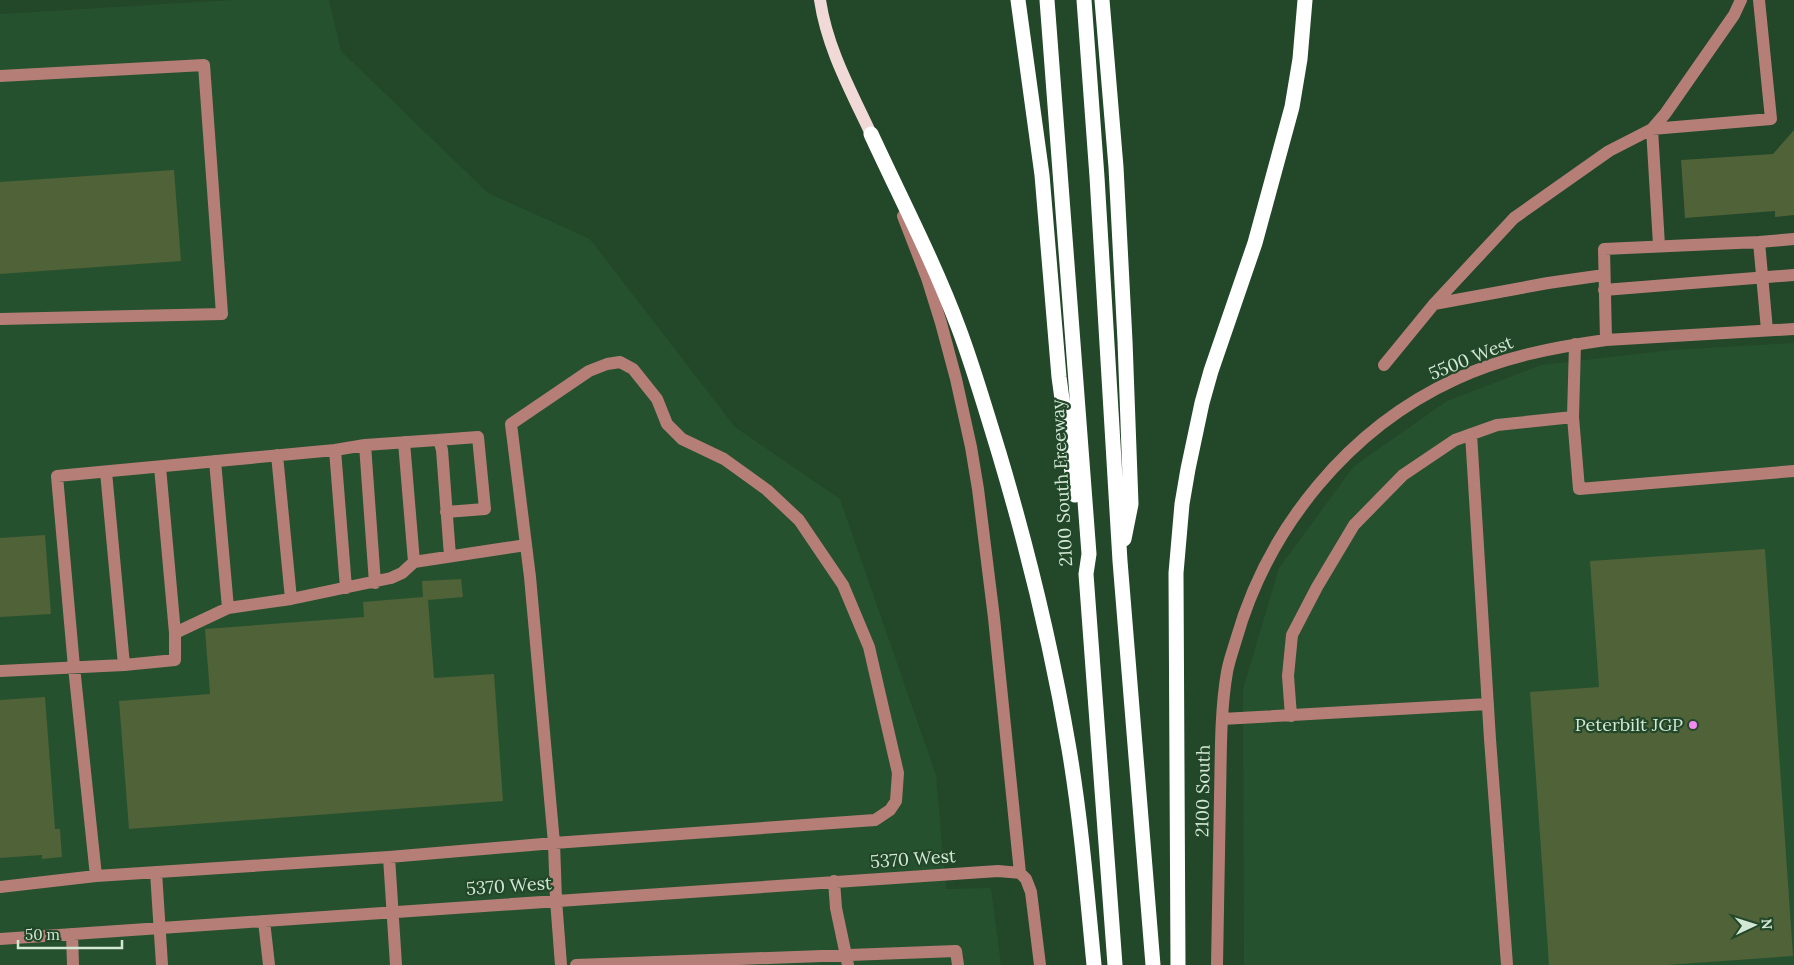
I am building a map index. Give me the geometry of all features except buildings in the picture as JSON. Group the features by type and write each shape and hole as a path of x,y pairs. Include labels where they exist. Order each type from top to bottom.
{"highway":[{"path":"1018,0 1042,175 1059,377 1086,574"},
{"name":"2100 South Freeway","path":"1047,0 1089,554 1086,574 1115,965"},
{"path":"1084,0 1120,560 1153,965"},
{"path":"1102,0 1116,167 1131,504 1120,560"},
{"path":"1178,965 1176,574 1182,504 1202,403 1211,371 1255,243 1292,107 1299,67 1305,0"},
{"path":"871,134 938,278 958,328 976,378 1023,533 1050,648 1069,750 1094,965"}],"main road":[{"path":"820,0 825,24 836,57 871,134"}],"street":[{"path":"1384,366 1434,304 1514,218 1609,151 1652,129 1665,114 1734,15 1741,0"},
{"path":"1652,129 1771,119 1759,0"},
{"path":"0,76 204,65 222,314 0,319"},
{"path":"1652,129 1659,245"},
{"path":"871,134 930,287 954,370 971,447 993,608 1020,873 1026,879 1031,892 1040,965"},
{"path":"1606,340 1604,249 1794,239"},
{"path":"1759,242 1767,330"},
{"path":"1434,304 1548,283 1604,275"},
{"path":"1604,290 1794,275"},
{"name":"5500 West","path":"1242,619 1258,580 1278,540 1305,501 1340,461 1383,423 1456,378 1502,361 1575,344 1606,340 1794,329"},
{"path":"1575,344 1573,417 1579,490 1794,471"},
{"path":"0,887 96,876 389,857 554,843 875,820 890,810 896,801 898,773 869,647 843,585 799,520 768,490 724,459 682,439 667,424 657,399 633,369 620,362 607,364 589,371 511,424 526,545 554,843 561,965"},
{"path":"1291,716 1288,676 1292,635 1351,528 1403,475 1455,440 1497,425 1573,417"},
{"path":"1471,434 1506,965"},
{"path":"96,876 74,667 57,476 335,450 365,445 478,436 485,509 446,512"},
{"path":"437,440 442,450 450,556"},
{"path":"404,442 414,562"},
{"path":"365,445 375,582"},
{"path":"335,450 346,588"},
{"path":"277,455 292,599"},
{"path":"214,461 228,608"},
{"path":"0,671 124,665 175,660 175,633 160,467"},
{"path":"106,472 124,665"},
{"path":"175,633 228,608 292,599 375,582 402,573 414,562 526,545"},
{"name":"2100 South","path":"1217,965 1222,719 1227,671 1242,619"},
{"path":"1222,719 1488,704"},
{"path":"389,857 396,965"},
{"name":"5370 West","path":"0,939 834,881 998,871 1020,873"},
{"path":"156,872 162,965"},
{"path":"834,881 836,908 847,960"},
{"path":"264,920 269,965"},
{"path":"72,934 73,965"},
{"path":"576,965 847,960 956,951 958,965"}],"shaded area":[{"path":"232,0 329,0 341,51 488,193 590,239 735,427 840,499 936,775 946,889 991,888 1001,965 0,965 0,14"},
{"path":"1794,343 1794,965 1244,965 1243,689 1279,568 1354,466 1447,401 1541,365 1671,350"}],"place":[{"name":"Peterbilt JGP","path":"1693,725"}]}
